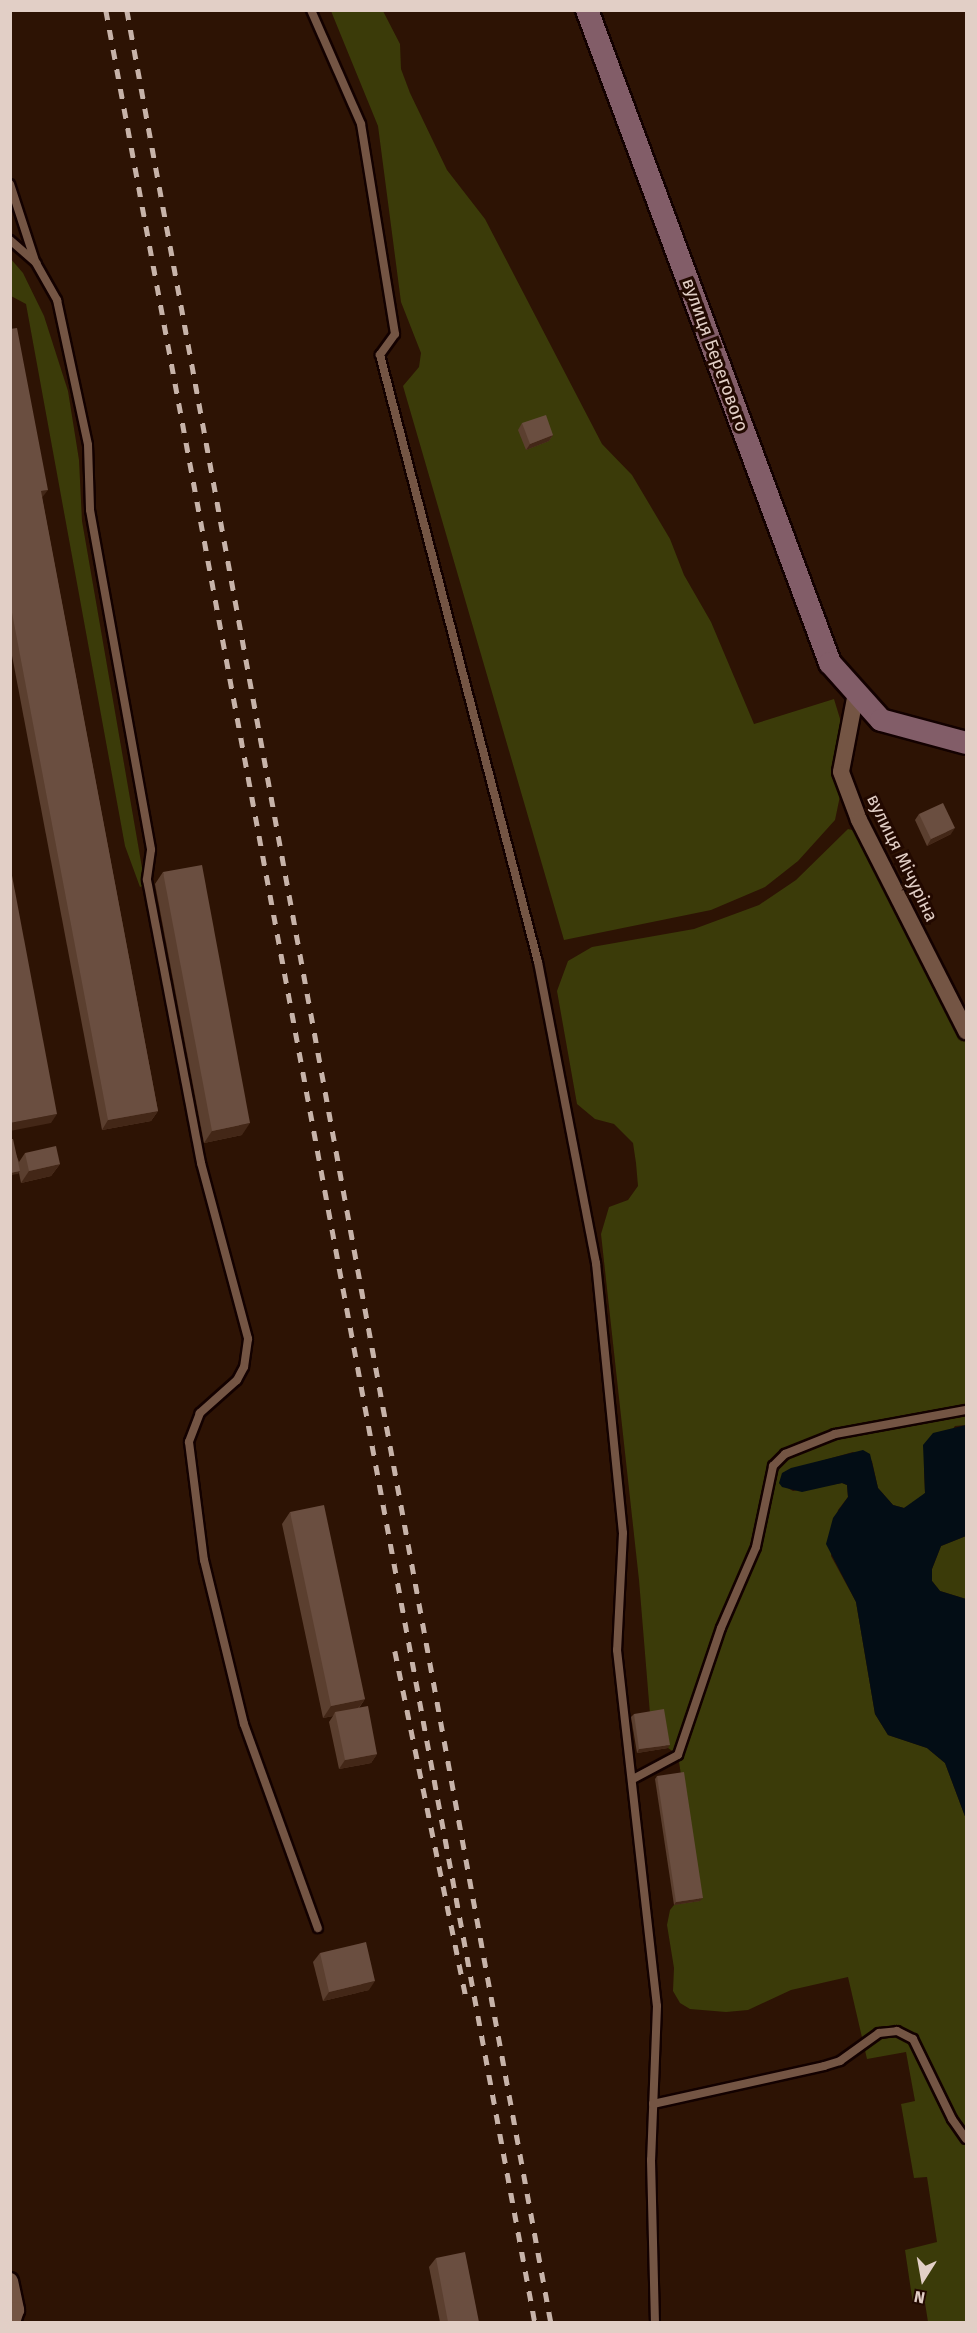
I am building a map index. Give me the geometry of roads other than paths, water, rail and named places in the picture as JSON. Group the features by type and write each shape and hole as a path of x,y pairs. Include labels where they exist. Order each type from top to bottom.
{"street":[{"name":"вулиця Берегового","path":"587,10 830,663 881,720 966,743"},
{"name":"вулиця Мічуріна","path":"856,693 841,772 859,820 966,1031"},
{"path":"10,2281 16,2310 12,2322"}],"lane":[{"path":"311,10 362,124 395,334 380,355 538,962 596,1263 623,1533 616,1650 633,1779 657,2006 653,2104 655,2322"},
{"path":"10,184 36,263 57,300 88,445 90,510 151,850 147,880 201,1163 248,1339 244,1367 237,1380 200,1413 189,1442 204,1560 244,1724 318,1928"},
{"path":"10,240 36,263"},
{"path":"633,1779 678,1755 721,1628 756,1547 773,1466 785,1454 835,1434 966,1410"},
{"path":"653,2104 825,2066 840,2061 879,2033 897,2031 913,2039 952,2119 966,2139"}],"railway":[{"path":"106,10 535,2322"},
{"path":"127,10 551,2322"},
{"path":"395,1651 467,2001"}]}
